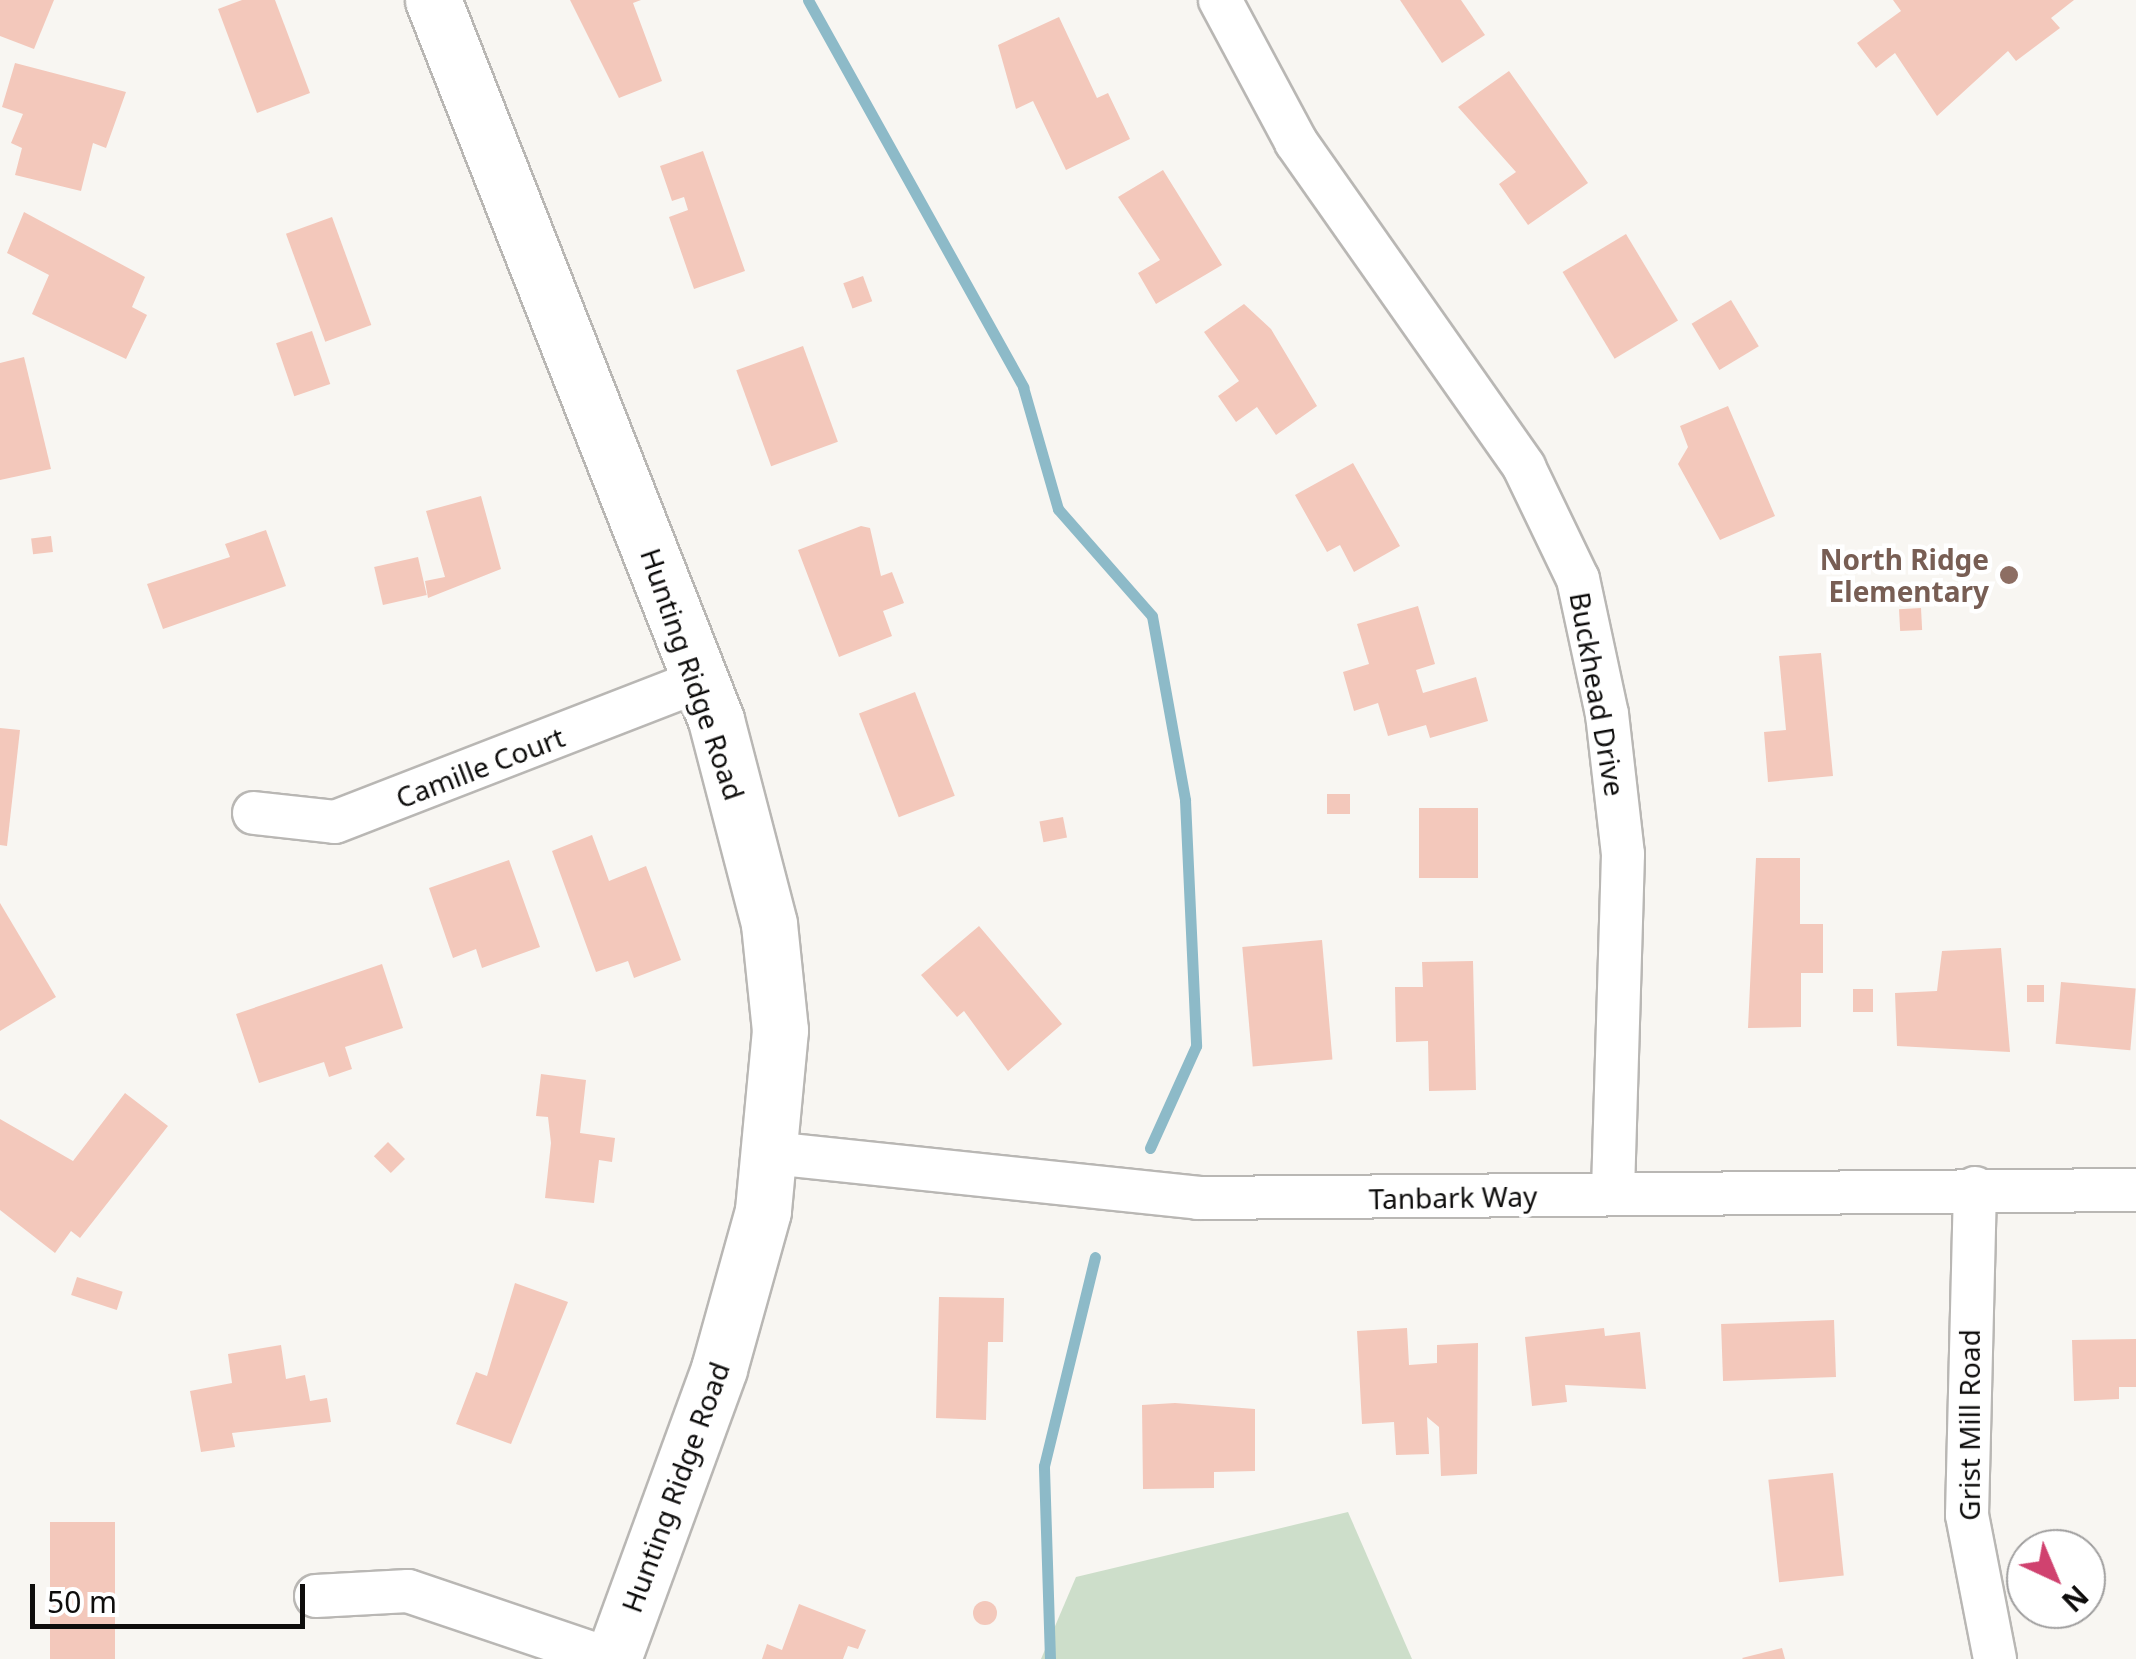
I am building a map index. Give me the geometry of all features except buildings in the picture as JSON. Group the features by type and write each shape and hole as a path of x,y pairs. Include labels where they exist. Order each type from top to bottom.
{"street":[{"name":"Hunting Ridge Road","path":"433,0 699,681 770,924 780,1030 772,1152 744,1292 611,1659"},
{"name":"Buckhead Drive","path":"1220,0 1296,142 1524,467 1578,578 1608,714 1623,854 1613,1191"},
{"name":"Camille Court","path":"254,813 335,822 699,681"},
{"name":"Tanbark Way","path":"772,1152 1198,1198 1613,1191 2136,1190"},
{"name":"Grist Mill Road","path":"1975,1188 1966,1515 1995,1659"},
{"path":"316,1596 408,1591 611,1659"}],"green space":[{"path":"1348,1512 1412,1659 1041,1659 1076,1577"}],"waterway":[{"path":"808,0 1023,387 1058,509 1152,616 1185,800 1196,1046 1150,1148"},
{"path":"1050,1659 1044,1466 1095,1257"}],"place":[{"name":"North Ridge Elementary","path":"2009,575"}]}
